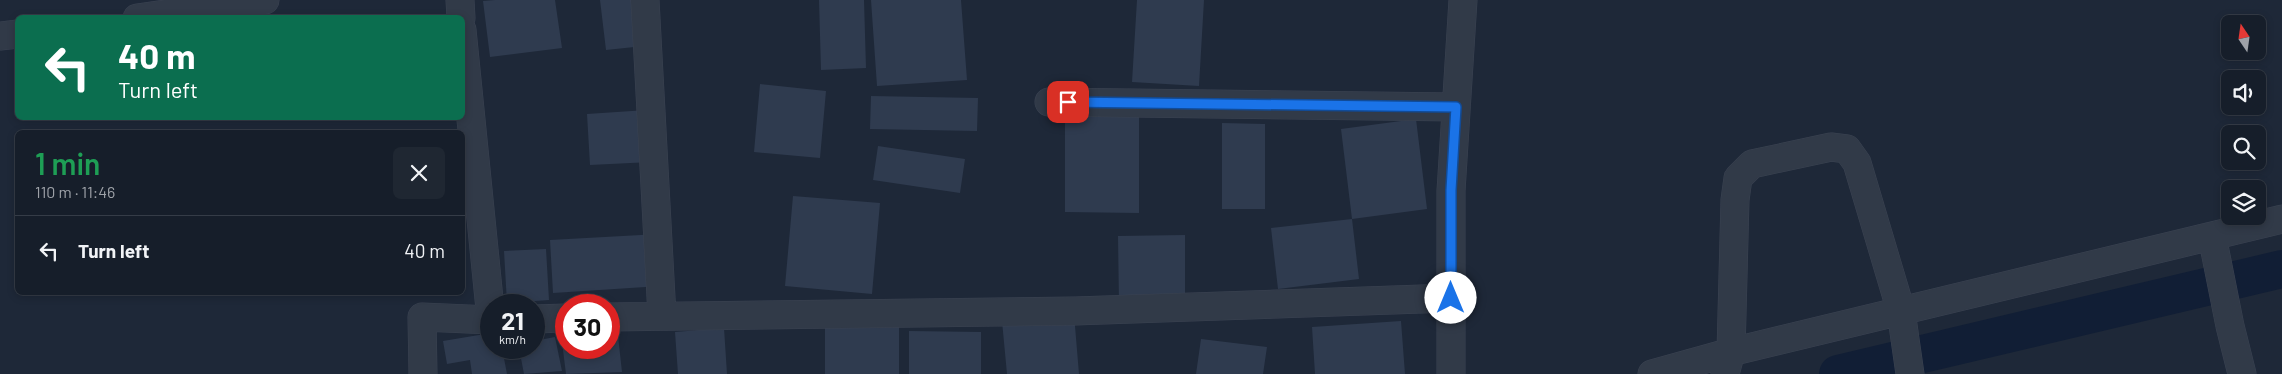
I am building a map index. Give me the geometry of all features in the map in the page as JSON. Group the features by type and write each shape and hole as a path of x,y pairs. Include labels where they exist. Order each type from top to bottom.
{"street":[{"path":"158,15 266,0"},
{"path":"460,0 461,15"},
{"path":"645,0 662,316"},
{"path":"1450,374 1451,190 1463,0"},
{"path":"0,36 15,34"},
{"path":"465,60 488,294"},
{"path":"1048,102 1456,107"},
{"path":"1728,363 1735,200 1738,178 1752,164 1831,146 1847,149 1857,163 1902,320 1910,374"},
{"path":"1652,374 1728,363 1902,320 2212,236 2282,219"},
{"path":"2212,236 2230,326 2242,374"},
{"path":"620,317 1075,311 1451,298"},
{"path":"423,374 422,317 480,320"}],"building":[{"path":"555,0 562,48 490,57 483,1"},
{"path":"600,0 638,0 644,46 606,50"},
{"path":"819,0 864,0 866,68 821,70"},
{"path":"871,0 961,0 967,80 877,86"},
{"path":"1137,0 1204,0 1199,86 1132,82"},
{"path":"760,84 826,91 820,158 754,152"},
{"path":"871,96 978,98 977,131 870,129"},
{"path":"647,110 651,162 590,165 587,114"},
{"path":"1065,115 1139,115 1139,213 1065,212"},
{"path":"1416,119 1427,209 1352,219 1341,129"},
{"path":"1222,123 1265,124 1265,209 1222,209"},
{"path":"878,146 965,159 960,193 873,180"},
{"path":"793,196 880,203 872,294 785,286"},
{"path":"1352,219 1359,279 1278,289 1271,228"},
{"path":"659,234 661,286 553,293 550,240"},
{"path":"1185,235 1185,303 1119,304 1118,236"},
{"path":"546,249 549,300 545,300 545,294 506,294 504,251"},
{"path":"1074,314 1079,374 1007,374 1002,321"},
{"path":"1401,321 1405,374 1315,374 1312,327"},
{"path":"825,323 899,323 899,374 825,374"},
{"path":"724,328 727,374 678,374 675,332"},
{"path":"909,331 981,332 981,374 909,374"},
{"path":"480,335 480,359 504,359 507,374 472,374 470,360 447,364 443,341"},
{"path":"555,337 555,359 560,359 562,371 524,374 521,359 545,359 545,339"},
{"path":"1201,339 1267,347 1263,374 1196,374"},
{"path":"620,354 622,372 566,374 564,359 620,359"}],"waterway":[{"path":"1838,374 2282,269"}],"route":[{"path":"1068,102 1456,107 1451,190 1451,298"}]}
